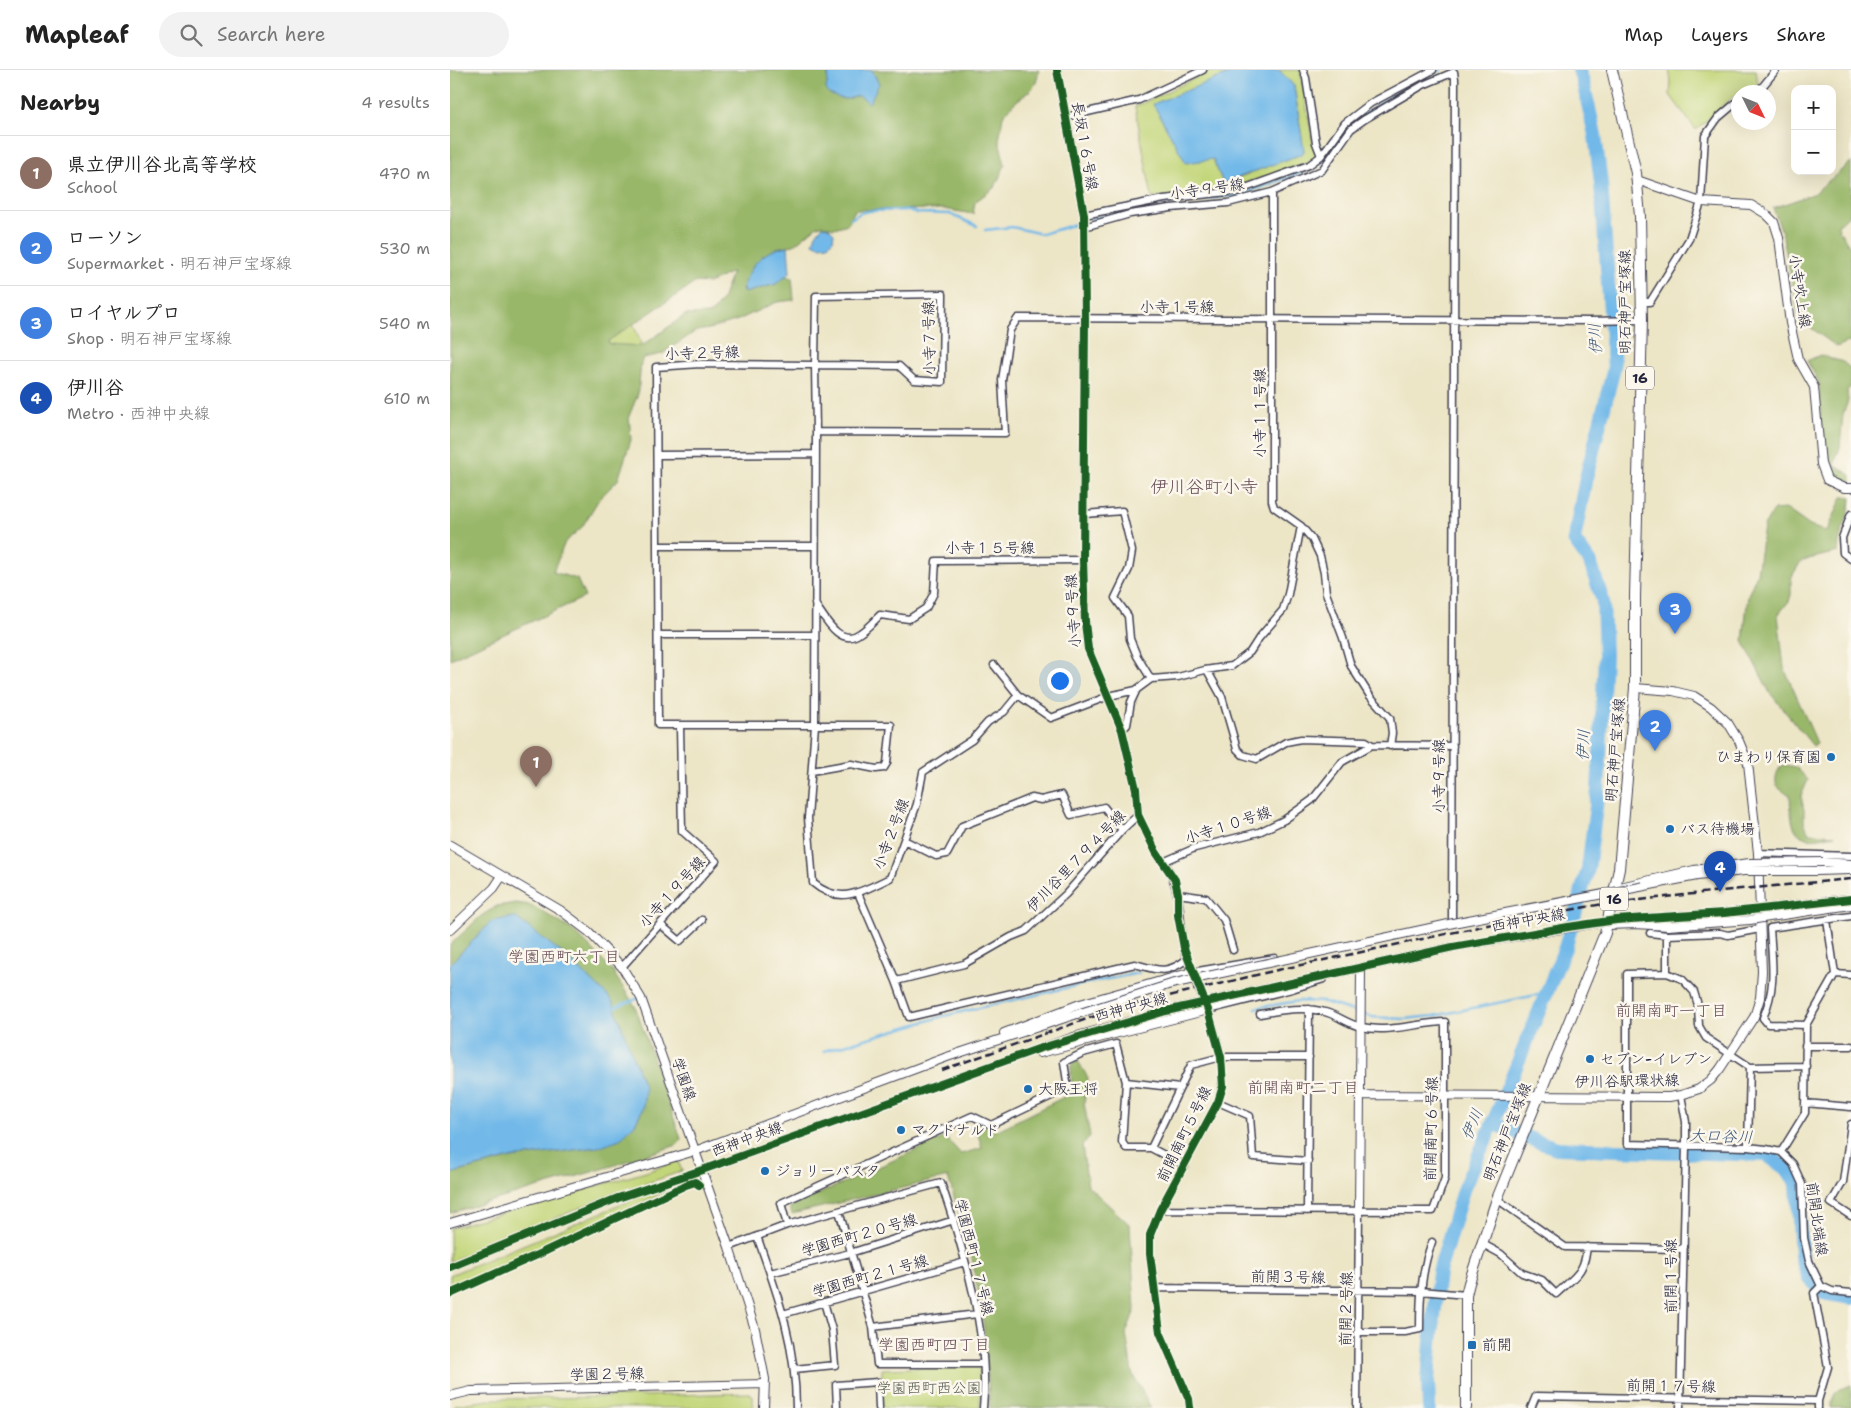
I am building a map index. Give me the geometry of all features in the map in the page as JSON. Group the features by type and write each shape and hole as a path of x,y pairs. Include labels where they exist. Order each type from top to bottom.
{"main road":[{"name":"明石神戸宝塚線","path":"1466,1408 1463,1295 1497,1199 1522,1137 1534,1097 1607,926 1611,890 1619,868 1635,688 1635,596 1642,320 1640,216 1637,180 1612,70"}],"street":[{"name":"長坂１６号線","path":"1057,70 1084,214 1084,227"},
{"path":"1066,118 1139,100 1202,70"},
{"path":"1303,70 1316,142 1321,156"},
{"path":"1084,214 1164,198 1215,199 1309,165 1321,156 1345,123 1371,104 1433,70"},
{"path":"1764,85 1776,70"},
{"name":"小寺９号線","path":"1208,1010 1187,959 1178,915 1178,894 1175,880 1156,852 1138,815 1136,790 1122,730 1088,650 1085,622 1084,560 1084,227 1130,214 1215,199 1272,192 1322,170 1351,129 1423,85 1453,71 1455,79 1452,920"},
{"path":"1641,302 1650,302 1689,239 1701,202 1705,136 1718,118 1731,108"},
{"name":"小寺吹上線","path":"1637,180 1701,202 1751,205 1766,214 1774,222 1779,238 1790,323 1798,359 1814,387 1821,464 1827,480 1844,488 1851,488"},
{"name":"小寺１１号線","path":"1272,192 1272,501 1274,507 1300,526 1312,538 1320,556 1326,593 1343,638 1351,666 1370,696 1390,718 1392,733 1390,746"},
{"name":"小寺７号線","path":"943,294 942,382 914,380 899,366 815,365 816,296 943,294"},
{"name":"小寺１号線","path":"816,432 1005,433 1002,380 1010,330 1018,318 1272,321 1590,322 1642,320"},
{"name":"小寺２号線","path":"815,725 658,726 658,455 656,367 700,364 815,365 815,725 808,818 813,884 824,892 841,896 858,893 890,878 917,804 923,772 972,740 988,722 1004,712 1018,695"},
{"path":"658,455 816,454"},
{"path":"1085,514 1122,511 1132,551 1129,569 1115,598 1128,616 1130,639 1137,656 1151,679"},
{"path":"1851,514 1842,538 1843,553 1851,559"},
{"path":"994,665 1018,695 1051,718 1109,696 1137,689 1151,679 1178,677 1232,666 1250,652 1259,638 1283,610 1288,594 1300,526"},
{"path":"657,546 815,546"},
{"name":"小寺１５号線","path":"815,604 830,625 841,636 850,638 860,633 880,614 909,619 926,608 934,592 936,561 1084,560"},
{"path":"658,635 815,634"},
{"path":"1208,670 1222,697 1237,749 1243,755 1257,759 1286,742 1300,739 1366,741 1372,744 1390,746 1453,746"},
{"name":"伊川谷駅環状線","path":"1360,1095 1626,1097 1681,1095 1698,1090 1711,1080 1730,1054 1754,1017 1760,998 1762,972 1758,853 1748,763 1739,741 1728,723 1711,707 1694,696 1673,691 1635,688"},
{"path":"1122,730 1126,725 1131,702 1137,689"},
{"path":"812,771 851,764 876,769 884,768 887,763 890,725 815,725"},
{"name":"小寺１９号線","path":"622,967 716,861 682,831 680,726"},
{"name":"小寺１０号線","path":"1163,862 1195,848 1259,832 1284,820 1312,800 1342,762 1372,744"},
{"path":"904,840 936,856 947,854 962,826 1032,798 1040,800 1062,795 1071,815 1104,807 1122,830"},
{"name":"伊川谷里７９４号線","path":"896,981 964,964 1011,937 1026,931 1066,894 1122,830 1138,815"},
{"name":"学園線","path":"450,845 560,910 589,932 622,967 641,998 729,1247 755,1329 765,1384 764,1408"},
{"path":"1758,853 1851,856"},
{"path":"1611,890 1694,870 1750,862 1851,864"},
{"name":"西神中央線","path":"450,1223 695,1151 947,1057 1171,984 1458,922 1697,876 1744,872 1851,870"},
{"path":"450,930 494,888 502,876"},
{"name":"西神中央線","path":"1192,972 1281,957 1452,920 1611,890"},
{"path":"858,893 896,981 909,1017 1135,964 1162,971 1187,959"},
{"path":"1178,894 1206,898 1224,920 1233,950"},
{"path":"1607,926 1636,924 1668,926 1750,920 1803,912 1850,901"},
{"name":"西神中央線","path":"450,1267 618,1198 702,1170 1077,1036 1166,1011 1453,947 1568,927 1616,920 1724,914 1850,901"},
{"path":"1806,1025 1768,1024 1763,1018 1770,1001 1773,984 1770,928 1851,916"},
{"path":"660,924 680,942 702,920"},
{"path":"1806,1066 1750,1067 1706,1038 1699,1026 1698,1005 1694,992 1682,979 1667,973 1627,974 1627,1144 1686,1147 1748,1147 1781,1152 1805,1113 1806,1066 1805,1046 1806,1025 1835,974 1827,920"},
{"name":"西神中央線","path":"1208,1010 1361,969 1527,936 1607,926"},
{"path":"1650,932 1667,935 1720,933 1728,935 1760,929"},
{"path":"1667,935 1667,973"},
{"path":"1360,1211 1361,969"},
{"path":"947,1057 998,1035 1080,1004 1192,972"},
{"path":"1835,974 1851,975"},
{"name":"前開南町６号線","path":"1160,1210 1433,1212 1446,1178 1445,1022 1404,1028 1360,1025 1325,1012 1296,1008 1260,1014"},
{"path":"988,1067 1208,1010"},
{"name":"前開南町５号線","path":"1190,1408 1189,1399 1160,1332 1156,1288 1150,1254 1150,1235 1160,1210 1218,1102 1223,1086 1221,1057 1208,1010"},
{"path":"1307,1211 1309,1010"},
{"path":"787,1225 781,1203 972,1116 992,1124 1068,1088 1064,1062 1083,1053 1116,1044 1126,1082 1122,1142 1126,1148 1151,1148 1185,1166"},
{"path":"1805,1046 1851,1046"},
{"path":"1151,1148 1191,1065 1221,1057 1309,1057"},
{"path":"1748,1147 1750,1067"},
{"path":"1126,1082 1180,1088"},
{"name":"前開１号線","path":"1680,1408 1686,1158 1686,1122 1681,1095"},
{"path":"1218,1102 1250,1116 1252,1157 1308,1160"},
{"path":"1805,1103 1851,1107"},
{"path":"1851,1124 1843,1182 1831,1203 1851,1216"},
{"name":"前開北端線","path":"1781,1152 1793,1164 1802,1184 1804,1238 1809,1261 1821,1286"},
{"name":"学園西町１７号線","path":"729,1247 787,1225 941,1183 954,1220 977,1314 983,1364 983,1408"},
{"path":"1497,1199 1565,1247 1683,1249"},
{"path":"839,1211 873,1327 877,1364 983,1364"},
{"name":"前開２号線","path":"1357,1408 1360,1211"},
{"name":"学園西町２０号線","path":"770,1273 850,1252 954,1220"},
{"path":"757,1236 788,1332 796,1385 796,1408"},
{"path":"1358,1332 1405,1332 1420,1329 1421,1291 1425,1260 1432,1242"},
{"path":"1481,1243 1501,1254 1522,1273 1542,1280 1556,1294 1582,1269 1587,1247"},
{"name":"学園西町２１号線","path":"783,1314 965,1262"},
{"path":"1818,1405 1828,1367 1814,1293 1821,1286 1832,1291 1851,1293"},
{"name":"前開３号線","path":"1156,1288 1421,1291 1463,1295"},
{"path":"794,1369 835,1365 832,1330 824,1302"},
{"path":"873,1327 977,1314"},
{"path":"837,1408 836,1384 878,1382 879,1408"},
{"name":"学園２号線","path":"450,1396 471,1391 765,1384"},
{"name":"前開１７号線","path":"1531,1408 1536,1396 1680,1398 1818,1405"}],"green space":[{"path":"450,70 829,70 826,89 845,99 856,95 861,96 879,84 872,70 1039,70 1036,83 1031,90 1014,103 1003,116 999,140 1005,165 995,187 975,202 973,214 944,209 855,210 848,224 834,228 822,225 817,226 794,245 776,248 742,288 744,293 776,284 784,276 792,278 794,300 777,302 738,320 696,331 662,354 643,358 638,394 629,416 631,440 618,480 599,499 582,527 565,542 553,572 577,579 585,597 450,659","holes":["732,272 722,300 713,312 685,315 642,346 609,344 608,341 696,282 709,283"]},
{"path":"1212,70 1238,70 1153,105 1213,159 1223,183 1302,154 1304,151 1294,86 1279,70 1300,70 1313,143 1318,156 1308,163 1230,188 1152,198 1135,107"},
{"path":"1669,70 1756,70 1758,85 1731,85 1731,98 1696,130 1670,95 1671,81"},
{"path":"1851,162 1851,213 1838,225 1839,230 1851,248 1851,343 1848,342 1837,347 1799,319 1782,232 1773,208 1813,194"},
{"path":"633,323 642,346 609,345 608,341"},
{"path":"1820,355 1843,362 1851,369 1851,387 1847,390 1848,401 1843,414 1840,447 1834,465 1851,475 1851,482 1834,478 1823,464 1819,382 1807,361"},
{"path":"1842,497 1851,497 1838,552 1804,560 1800,563 1791,578 1789,601 1778,615 1784,668 1817,743 1813,746 1770,693 1743,641 1748,595 1757,574 1764,526 1774,510 1786,509 1810,526 1827,532"},
{"path":"1783,765 1796,767 1808,780 1801,796 1804,822 1809,833 1835,835 1811,838 1802,836 1797,832 1792,821 1790,795 1780,789 1776,782 1778,771"},
{"path":"516,903 531,905 571,929 613,972 635,1006 681,1139 677,1145 609,1167 450,1213 450,1174 511,1158 620,1139 635,1124 643,1108 450,964 450,945 481,916 497,906"},
{"path":"1078,1061 1088,1078 1084,1103 1090,1136 1082,1146 1088,1186 1130,1225 1135,1310 1126,1333 1132,1373 1151,1408 990,1408 984,1327 972,1257 948,1177 792,1214 790,1207 945,1137 961,1154 982,1148 974,1121 996,1131 1072,1093 1071,1065"},
{"path":"678,1161 682,1171 599,1200 450,1262 450,1228 646,1172"},
{"path":"683,1179 685,1183 450,1290 450,1275"},
{"name":"学園西町西公園","path":"976,1366 980,1371 980,1408 885,1408 881,1406 882,1369"},
{"path":"1851,1385 1851,1408 1831,1408 1836,1392"},
{"path":"749,1393 753,1396 753,1408 456,1408 455,1405 495,1399"}],"water":[{"path":"829,70 872,70 879,84 869,103 860,96 846,99 840,98 829,94 826,89"},
{"path":"1238,70 1279,70 1294,86 1304,151 1302,154 1223,183 1213,159 1186,163 1153,104"},
{"path":"823,226 828,227 834,233 833,240 828,245 819,246 813,243 816,234"},
{"path":"788,246 790,273 776,284 744,293 745,281 750,270 758,260 774,250"},
{"path":"515,917 566,956 612,1000 645,1089 643,1108 635,1124 620,1139 598,1147 511,1158 450,1174 450,964 492,921"}],"waterway":[{"path":"1091,219 1161,204 1239,195 1314,168 1324,161 1344,130 1351,123 1394,94 1441,70"},
{"name":"伊川","path":"1429,1408 1428,1381 1439,1272 1463,1190 1493,1123 1565,948 1588,869 1598,791 1605,656 1603,601 1590,562 1574,540 1586,478 1614,368 1601,183 1595,135 1579,70"},
{"path":"851,219 860,213 869,211 905,210 917,213 950,214 977,226"},
{"path":"985,230 1012,227 1042,234 1080,223"},
{"path":"824,1051 944,1016 1139,973"},
{"path":"1256,1008 1299,1001 1324,1002 1372,1017 1404,1019 1434,1016 1546,993"},
{"path":"615,1007 647,995"},
{"name":"大口谷川","path":"1493,1123 1557,1148 1767,1155 1785,1168 1797,1183 1801,1256 1809,1278 1824,1293 1851,1298"}],"railway":[{"path":"942,1070 1115,1009 1273,971 1497,923 1603,904 1851,879"}],"cycle path":[{"path":"1057,70 1084,215 1083,560 1088,649 1122,730 1136,789 1138,815 1156,852 1175,880 1178,894 1178,915 1184,948 1208,1010 1221,1057 1223,1086 1218,1102 1160,1210 1150,1235 1150,1254 1160,1332 1189,1399 1190,1408"},
{"path":"450,1267 618,1198 702,1170 1038,1049 1166,1011 1453,947 1568,927 1616,920 1724,913 1851,899"},
{"path":"450,1294 686,1185 695,1182 699,1185"}],"place":[{"name":"ロイヤルプロ","path":"1675,634"},
{"name":"ローソン","path":"1655,751"},
{"name":"ひまわり保育園","path":"1831,757"},
{"name":"県立伊川谷北高等学校","path":"536,787"},
{"name":"バス待機場","path":"1670,829"},
{"name":"伊川谷","path":"1720,892"},
{"name":"セブン-イレブン","path":"1590,1059"},
{"name":"大阪王将","path":"1028,1089"},
{"name":"マクドナルド","path":"901,1130"},
{"name":"ジョリーパスタ","path":"765,1171"},
{"name":"前開","path":"1472,1345"}],"district":[{"name":"伊川谷町小寺","path":"1204,487"},
{"name":"学園西町六丁目","path":"564,956"},
{"name":"前開南町一丁目","path":"1671,1010"},
{"name":"前開南町二丁目","path":"1303,1087"},
{"name":"学園西町四丁目","path":"934,1344"}]}
